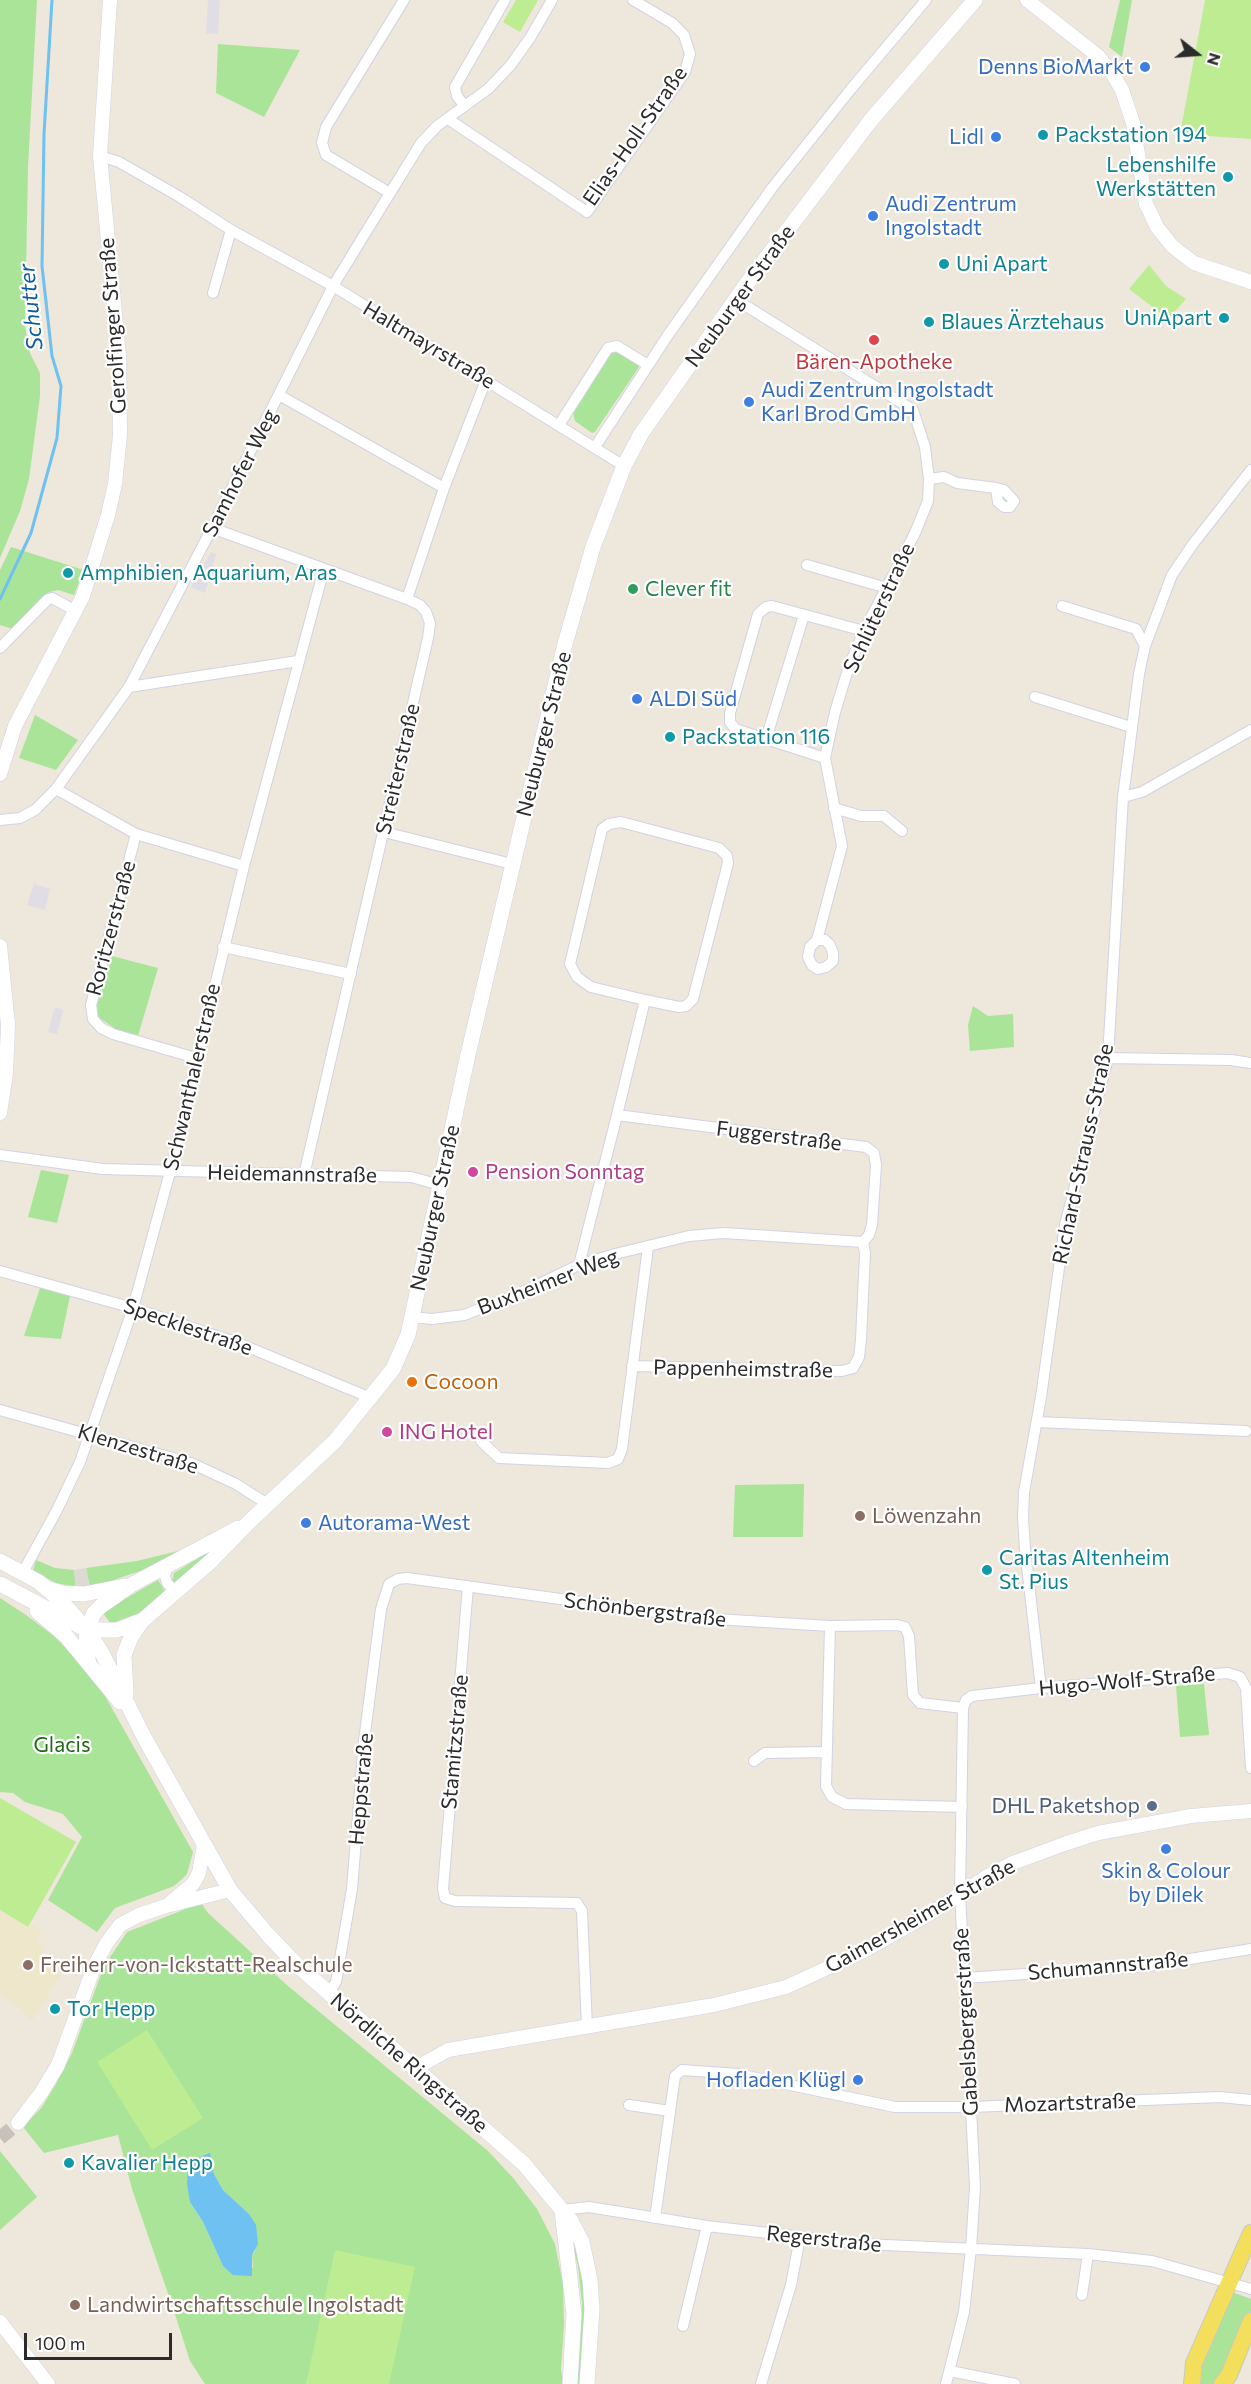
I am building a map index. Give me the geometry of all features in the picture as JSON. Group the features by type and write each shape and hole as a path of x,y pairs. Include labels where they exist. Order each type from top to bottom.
{"main road":[{"name":"Neuburger Straße","path":"127,1700 124,1655 130,1637 143,1620 226,1548 249,1522 335,1441 393,1369 402,1350 412,1317 512,864 576,602 604,515 624,466 641,434 735,299 871,120 975,0"},
{"name":"Neuburger Straße","path":"143,1620 117,1630 87,1630 94,1613 131,1585 249,1522"},
{"path":"0,1562 23,1572 47,1588 87,1630 127,1700 139,1729"},
{"path":"4,1585 87,1630"},
{"path":"4,1585 66,1636 139,1729"},
{"name":"Neuburger Straße","path":"47,1588 62,1593 84,1594 131,1585"},
{"path":"87,1630 86,1652 89,1663"},
{"name":"Nördliche Ringstraße","path":"139,1729 230,1890 269,1936 329,1992 524,2163 579,2232 590,2280 592,2309 587,2384"},
{"path":"562,2210 574,2314 570,2384"},
{"path":"1185,2384 1251,2233"},
{"path":"1225,2381 1251,2321"},
{"path":"1192,2384 1194,2363"}],"street":[{"name":"Gerolfinger Straße","path":"0,774 15,726 76,611 108,515 115,484 120,435 119,356 100,156 110,0"},
{"path":"390,193 326,154 322,143 326,127 404,0"},
{"path":"464,105 457,96 455,87 505,0"},
{"name":"Samhofer Weg","path":"0,820 20,818 35,810 56,789 129,687 212,528 333,286 390,193 421,143 436,126 488,89 510,66 530,38 552,0"},
{"name":"Elias-Holl-Straße","path":"448,119 587,212 685,72 690,54 684,35 672,23 633,0"},
{"name":"Neuburger Straße","path":"595,447 648,365 772,188 926,0"},
{"path":"1027,0 1098,56 1112,73 1122,90 1133,123 1146,204 1154,221 1172,246 1194,262 1251,282"},
{"name":"Haltmayrstraße","path":"100,156 119,162 180,196 231,230 333,286 624,466"},
{"path":"213,293 231,230"},
{"name":"Schlüterstraße","path":"735,299 913,410 926,447 929,479 928,501 915,533 864,631 849,666 835,712 825,758 842,846 817,940"},
{"path":"560,425 612,345 648,365"},
{"path":"212,528 407,599 444,488 486,380"},
{"path":"279,395 444,488"},
{"name":"Richard-Strauss-Straße","path":"1041,1688 1023,1518 1024,1492 1037,1422 1065,1223 1108,1058 1123,796 1139,674 1145,646 1172,575 1193,544 1251,470"},
{"path":"929,479 944,477 957,483 996,488"},
{"path":"807,565 887,588"},
{"name":"Schwanthalerstraße","path":"23,1572 69,1488 134,1308 170,1172 223,947 324,569"},
{"path":"0,648 48,599 52,598 76,611"},
{"name":"Streiterstraße","path":"304,1175 428,638 430,623 426,612 420,605 407,599"},
{"path":"825,758 735,729 730,722 730,713 758,614 772,606 864,631"},
{"path":"1062,606 1136,629 1145,646"},
{"path":"766,739 804,615"},
{"path":"129,687 298,662"},
{"path":"1035,697 1131,727"},
{"path":"1123,796 1142,792 1251,730"},
{"path":"56,789 136,834 244,866"},
{"path":"834,808 861,816 884,816 902,831"},
{"path":"621,822 708,845 719,848 727,856 728,863 693,999 687,1006 678,1007 645,1000 591,987 577,977 570,964 602,829 609,824 621,822"},
{"path":"384,832 512,864"},
{"name":"Roritzerstraße","path":"136,834 91,1005 93,1018 101,1028 113,1034 196,1058"},
{"path":"0,946 8,1025 6,1073 0,1113"},
{"path":"223,947 351,974"},
{"path":"579,1265 645,1000"},
{"path":"1108,1058 1231,1060 1251,1063"},
{"name":"Fuggerstraße","path":"617,1115 866,1147 874,1153 876,1165 872,1225 869,1235 863,1242 865,1252 861,1340 859,1357 853,1368"},
{"name":"Heidemannstraße","path":"0,1155 103,1169 411,1177 440,1185"},
{"name":"Buxheimer Weg","path":"412,1317 432,1319 464,1315 516,1295 579,1265 689,1236 724,1233 863,1242"},
{"path":"481,1441 499,1458 608,1463 618,1459 622,1449 648,1247"},
{"name":"Specklestraße","path":"0,1271 134,1308 238,1343 371,1398"},
{"name":"Pappenheimstraße","path":"632,1366 842,1371 853,1368"},
{"name":"Klenzestraße","path":"0,1410 198,1466 236,1484 269,1505"},
{"path":"1037,1422 1246,1431"},
{"path":"168,1566 165,1576 167,1583 172,1588 180,1589"},
{"name":"Schönbergstraße","path":"389,1584 398,1579 407,1578 699,1618 830,1626 897,1625 905,1627 909,1636 913,1695 920,1703 963,1708"},
{"name":"Heppstraße","path":"329,1992 336,1982 343,1952 352,1889 364,1741 373,1668 381,1610 389,1584"},
{"name":"Stamitzstraße","path":"468,1586 443,1889 445,1898 577,1903 582,1911 586,2027"},
{"path":"830,1626 825,1752 826,1786 832,1797 846,1804 962,1807"},
{"name":"Hugo-Wolf-Straße","path":"963,1708 966,1700 972,1696 1228,1673 1240,1677 1245,1688 1251,1768"},
{"name":"Gabelsbergerstraße","path":"946,2384 964,2312 975,2187 960,1893 963,1708"},
{"path":"754,1761 765,1753 825,1752"},
{"name":"Gaimersheimer Straße","path":"416,2068 448,2050 714,2005 786,1987 862,1952 1013,1863 1098,1833 1191,1816 1251,1811"},
{"path":"166,1905 193,1884 199,1873 204,1845"},
{"path":"16,2121 36,2100 58,2065 94,1967 106,1944 120,1925 166,1905 230,1890"},
{"name":"Schumannstraße","path":"964,1978 1148,1966 1251,1949"},
{"name":"Mozartstraße","path":"670,2111 677,2073 682,2070 738,2074 896,2107 971,2107 1220,2097 1251,2100"},
{"path":"629,2105 670,2111 655,2218"},
{"name":"Regerstraße","path":"562,2210 589,2207 707,2226 863,2244 1088,2254 1152,2261 1251,2289"},
{"path":"683,2326 707,2226"},
{"path":"761,2384 791,2285 800,2237"},
{"path":"1082,2295 1088,2254"},
{"path":"0,2322 48,2384"},
{"path":"950,2371 1015,2384"}],"shaded area":[{"path":"208,0 220,0 218,34 206,33"},
{"path":"211,552 216,554 205,593 191,587"},
{"path":"34,884 50,889 45,910 27,905"},
{"path":"55,1007 63,1010 57,1034 48,1032"},
{"path":"86,1568 90,1588 76,1587 74,1570"},
{"name":"Freiherr-von-Ickstatt-Realschule","path":"0,1911 28,1927 31,1924 42,1931 36,1940 46,1946 41,1954 64,1969 32,2021 21,2009 0,1994"}],"green space":[{"path":"0,0 37,0 28,167 25,327 30,353 40,373 40,396 29,479 20,511 0,558"},
{"path":"516,0 538,0 520,32 503,22"},
{"path":"1120,0 1132,0 1122,57 1109,47"},
{"path":"1205,0 1251,0 1251,139 1180,134"},
{"path":"218,44 300,50 264,117 216,93"},
{"path":"1149,265 1166,286 1186,299 1168,319 1129,289"},
{"path":"618,351 637,362 639,367 595,432 592,433 575,421 573,413 608,354"},
{"path":"11,547 84,570 74,595 58,590 49,592 13,629 0,625 0,570"},
{"path":"35,715 78,740 56,770 19,758"},
{"path":"112,956 158,968 138,1036 116,1029 98,1017 97,1006"},
{"path":"973,1006 988,1016 1013,1014 1014,1047 970,1051 968,1025"},
{"path":"41,1170 69,1175 57,1223 28,1217"},
{"path":"40,1288 70,1296 61,1339 24,1336"},
{"path":"804,1484 803,1537 733,1537 735,1485"},
{"path":"218,1546 176,1585 172,1581 174,1573"},
{"path":"182,1550 140,1571 90,1588 86,1568 137,1561"},
{"path":"36,1560 55,1568 74,1570 76,1587 56,1583 33,1571"},
{"path":"158,1580 167,1595 151,1609 111,1624 102,1612"},
{"name":"Glacis","path":"0,1598 54,1636 81,1664 105,1696 193,1852 187,1874 174,1886 115,1908 97,1932 48,1900 82,1837 63,1814 25,1802 13,1793 0,1792"},
{"path":"1204,1684 1209,1735 1180,1737 1176,1686"},
{"path":"0,1798 76,1842 28,1927 0,1910"},
{"path":"201,1903 208,1913 288,1986 488,2151 537,2209 555,2244 563,2284 564,2324 561,2370 563,2384 205,2384 190,2361 132,2189 118,2135 44,2153 23,2127 42,2107 56,2084 72,2053 104,1966 127,1932","holes":["210,2153 214,2174 223,2190 249,2214 255,2251 252,2255 253,2268 223,2266 203,2222 190,2202"]},
{"path":"147,2030 203,2118 152,2150 97,2062"},
{"path":"0,2151 37,2197 0,2230"},
{"path":"578,2247 586,2304 581,2384 577,2384 582,2304 578,2266 573,2248"},
{"path":"335,2250 415,2267 389,2384 306,2384"},
{"path":"1232,2292 1251,2299 1251,2311 1227,2366 1215,2384 1197,2384 1202,2364"}],"water":[{"path":"210,2153 214,2174 223,2190 249,2214 256,2225 258,2244 252,2255 252,2276 233,2275 223,2266 203,2222 190,2202 187,2184 188,2169 195,2159"}],"waterway":[{"name":"Schutter","path":"0,599 31,533 57,438 61,386 52,356 42,266 44,134 52,0"}],"tunnel":[{"path":"0,2138 18,2123"}],"place":[{"name":"Denns BioMarkt","path":"1145,67"},
{"name":"Packstation 194","path":"1043,135"},
{"name":"Lidl","path":"996,137"},
{"name":"Lebenshilfe Werkstätten","path":"1228,177"},
{"name":"Audi Zentrum Ingolstadt","path":"873,216"},
{"name":"Uni Apart","path":"944,264"},
{"name":"UniApart","path":"1224,318"},
{"name":"Blaues Ärztehaus","path":"929,322"},
{"name":"Bären-Apotheke","path":"874,340"},
{"name":"Audi Zentrum Ingolstadt Karl Brod GmbH","path":"749,402"},
{"name":"Amphibien, Aquarium, Aras","path":"68,573"},
{"name":"Clever fit","path":"633,589"},
{"name":"ALDI Süd","path":"637,699"},
{"name":"Packstation 116","path":"670,737"},
{"name":"Pension Sonntag","path":"473,1172"},
{"name":"Cocoon","path":"412,1382"},
{"name":"ING Hotel","path":"387,1432"},
{"name":"Löwenzahn","path":"860,1516"},
{"name":"Autorama-West","path":"306,1523"},
{"name":"Caritas Altenheim St. Pius","path":"987,1570"},
{"name":"DHL Paketshop","path":"1152,1806"},
{"name":"Skin & Colour by Dilek","path":"1166,1849"},
{"name":"Freiherr-von-Ickstatt-Realschule","path":"28,1965"},
{"name":"Tor Hepp","path":"55,2009"},
{"name":"Hofladen Klügl","path":"858,2080"},
{"name":"Kavalier Hepp","path":"69,2163"},
{"name":"Landwirtschaftsschule Ingolstadt","path":"75,2305"}]}
